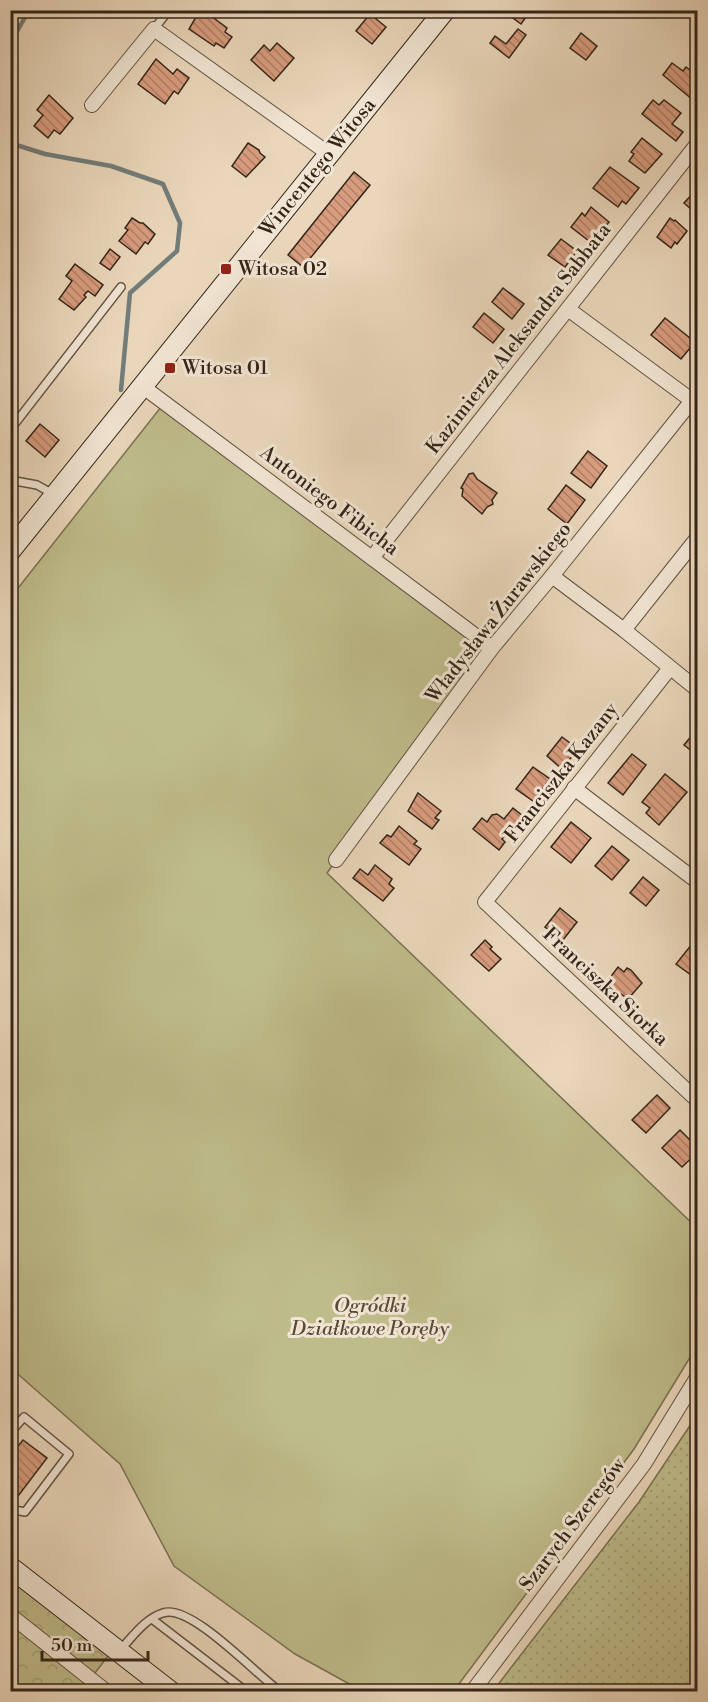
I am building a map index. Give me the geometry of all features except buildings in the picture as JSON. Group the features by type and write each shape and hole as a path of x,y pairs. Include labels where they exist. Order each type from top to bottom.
{"street":[{"name":"Wincentego Witosa","path":"10,551 445,10"},
{"path":"92,105 154,28 329,154"},
{"name":"Kazimierza Aleksandra Sabbata","path":"372,558 698,143"},
{"path":"568,309 696,400"},
{"name":"Antoniego Fibicha","path":"142,386 492,648"},
{"name":"Władysława Żurawskiego","path":"336,860 492,648 696,400"},
{"path":"624,630 698,537"},
{"path":"552,576 698,690"},
{"name":"Franciszka Kazany","path":"485,902 670,668"},
{"path":"574,788 698,882"},
{"name":"Franciszka Siorka","path":"485,902 698,1101"},
{"name":"Szarych Szeregów","path":"472,1692 644,1464 698,1376"},
{"path":"10,1567 171,1692"},
{"path":"10,1615 104,1690"}],"lane":[{"path":"154,28 169,10"},
{"path":"10,430 121,286"},
{"path":"10,480 37,485 55,495"},
{"path":"10,1433 24,1417 69,1454 25,1512 10,1509"},
{"path":"119,1651 152,1618 165,1611 179,1614 206,1629 230,1647 281,1692"},
{"path":"152,1618 247,1692"}],"green space":[{"name":"Ogródki Działkowe Poręby","path":"165,402 492,648 327,873 697,1228 697,1346 634,1449 453,1692 362,1691 295,1654 174,1566 120,1464 11,1368 11,597"},
{"path":"697,1415 697,1691 493,1691 639,1502"},
{"path":"10,1578 109,1655 81,1691 11,1691"}],"waterway":[{"path":"10,44 29,10"},
{"path":"10,143 45,154 111,166 163,184 180,223 177,251 130,293 121,390"}],"place":[{"name":"Witosa 02","path":"226,269"},
{"name":"Witosa 01","path":"170,368"}]}
